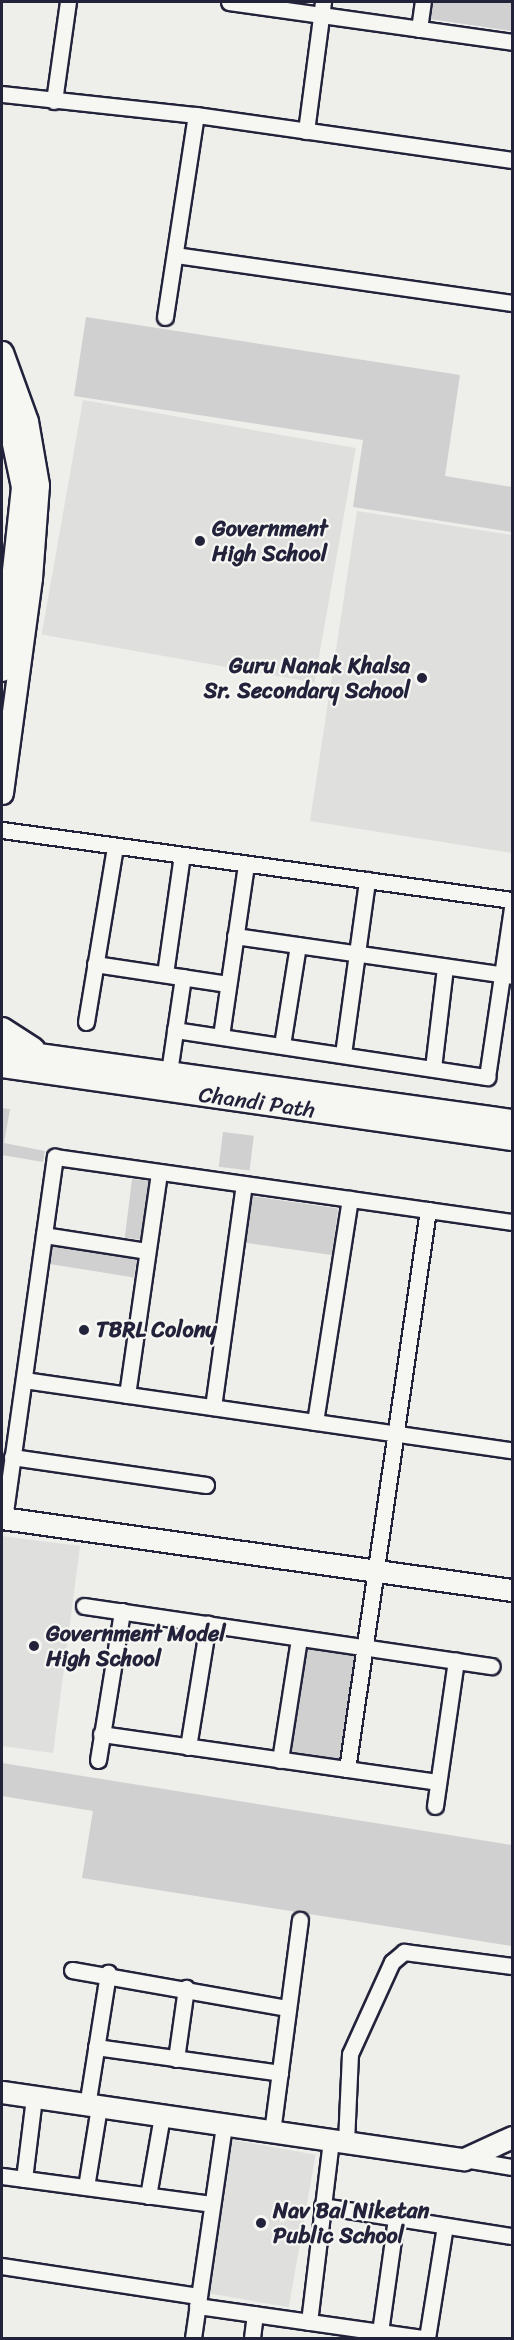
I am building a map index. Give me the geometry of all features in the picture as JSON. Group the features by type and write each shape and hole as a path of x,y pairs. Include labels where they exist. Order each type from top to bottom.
{"street":[{"path":"54,101 69,2"},
{"path":"229,2 322,8 419,28 513,42"},
{"path":"419,28 423,2"},
{"path":"306,131 322,8"},
{"path":"2,94 196,115 513,160"},
{"path":"165,317 196,115"},
{"path":"175,255 513,303"},
{"path":"2,352 27,421 38,485 31,578 2,793"},
{"path":"2,391 22,487 2,670"},
{"path":"2,830 513,900"},
{"path":"86,1022 115,846"},
{"path":"165,974 182,855"},
{"path":"221,1036 246,864"},
{"path":"343,1054 367,880"},
{"path":"175,1030 487,1077 507,976 513,907"},
{"path":"235,936 507,976"},
{"path":"282,1045 297,945"},
{"path":"95,964 228,984"},
{"path":"433,1068 445,967"},
{"path":"169,1072 183,977"},
{"path":"2,1028 44,1063"},
{"name":"Chandi Path","path":"2,1048 44,1063 513,1139"},
{"path":"2,1078 44,1063"},
{"name":"Chandi Path","path":"2,1066 44,1063 169,1072 513,1120"},
{"path":"513,1222 55,1157 3,1519 513,1590"},
{"path":"127,1395 159,1172"},
{"path":"213,1407 244,1184"},
{"path":"315,1422 350,1199"},
{"path":"347,1769 428,1210"},
{"path":"44,1235 147,1251"},
{"path":"24,1380 513,1450"},
{"path":"12,1457 206,1485"},
{"path":"84,1606 492,1666"},
{"path":"98,1760 122,1611"},
{"path":"188,1747 207,1624"},
{"path":"280,1760 299,1638"},
{"path":"435,1806 456,1661"},
{"path":"101,1734 437,1782"},
{"path":"272,2132 300,1920"},
{"path":"313,2328 322,2206 339,2141 350,2054 392,1962 404,1952 513,1966"},
{"path":"72,1970 108,1973 288,2008"},
{"path":"86,2187 96,2047 108,1973"},
{"path":"176,2059 186,1988"},
{"path":"96,2047 280,2073"},
{"path":"2,2092 513,2167"},
{"path":"24,2179 34,2097"},
{"path":"148,2196 162,2116"},
{"path":"193,2338 224,2125"},
{"path":"464,2158 513,2137"},
{"path":"2,2176 211,2204"},
{"path":"322,2206 513,2236"},
{"path":"376,2334 396,2218"},
{"path":"428,2338 445,2226"},
{"path":"2,2266 198,2301 313,2328 422,2338"},
{"path":"252,2338 255,2314"}],"shaded area":[{"path":"433,2 512,2 512,31 430,19"},
{"path":"86,317 460,375 445,476 512,487 512,532 353,507 363,440 74,396"},
{"name":"Government High School","path":"83,400 356,448 314,682 42,634"},
{"name":"Guru Nanak Khalsa Sr. Secondary School","path":"357,511 512,535 512,853 310,821"},
{"path":"2,1108 10,1109 4,1143 45,1151 43,1162 2,1155"},
{"path":"223,1132 254,1136 250,1171 219,1167"},
{"path":"132,1179 149,1181 142,1240 125,1238"},
{"path":"250,1196 338,1208 332,1255 243,1243"},
{"path":"51,1245 137,1259 134,1277 48,1264"},
{"name":"Government Model High School","path":"2,1536 80,1546 53,1753 2,1746"},
{"path":"305,1643 356,1651 339,1761 288,1753"},
{"path":"2,1763 512,1845 512,1946 82,1878 93,1811 2,1796"},
{"name":"Nav Bal Niketan Public School","path":"227,2139 316,2155 289,2307 200,2292"}],"place":[{"name":"Government High School","path":"200,541"},
{"name":"Guru Nanak Khalsa Sr. Secondary School","path":"422,678"},
{"name":"TBRL Colony","path":"84,1330"},
{"name":"Government Model High School","path":"34,1646"},
{"name":"Nav Bal Niketan Public School","path":"261,2223"}]}
